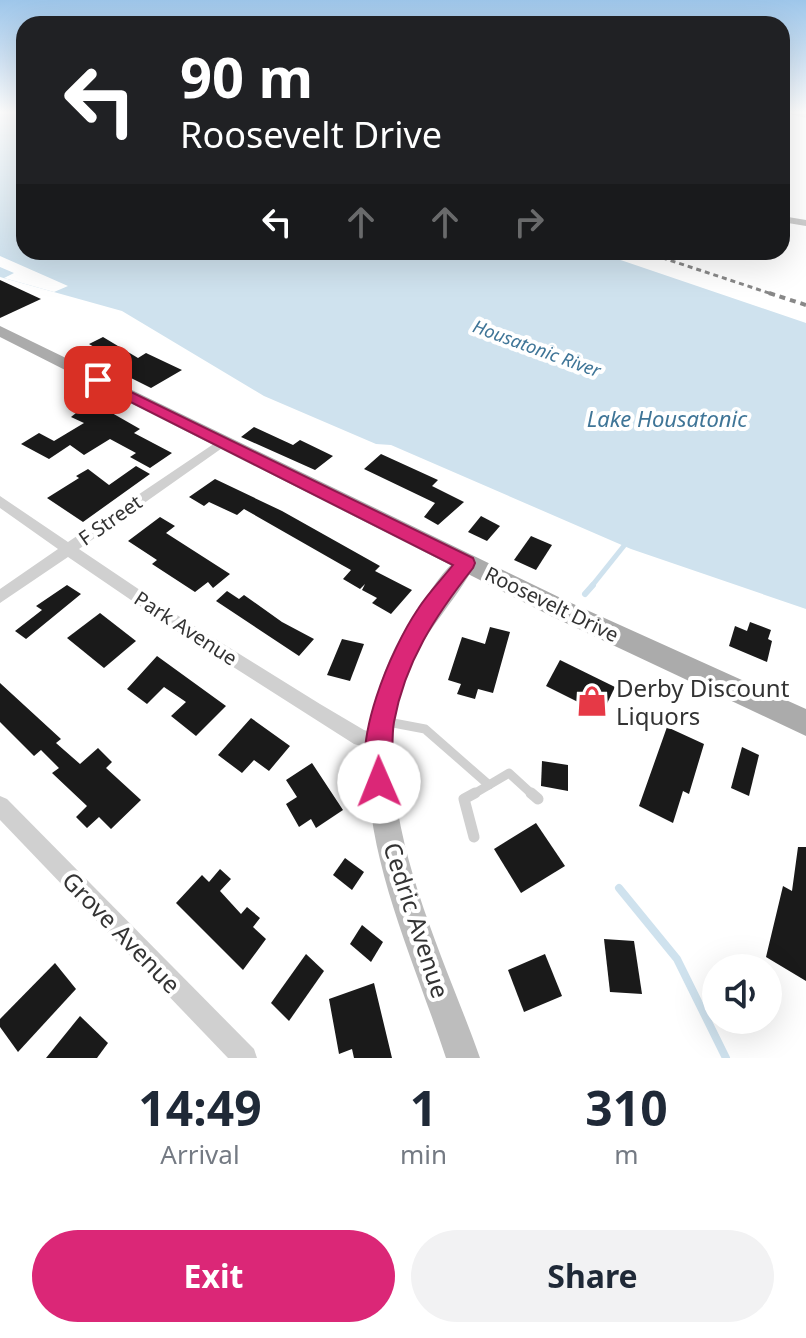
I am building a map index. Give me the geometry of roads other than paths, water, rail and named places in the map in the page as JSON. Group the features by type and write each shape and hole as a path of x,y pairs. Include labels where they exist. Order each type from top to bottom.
{"main road":[{"name":"Roosevelt Drive","path":"3,335 466,563 806,723"}],"street":[{"name":"F Street","path":"0,597 221,443"},
{"name":"Park Avenue","path":"0,501 250,671 360,738 380,732"},
{"name":"Cedric Avenue","path":"463,1058 392,848 379,782 380,732 397,669 425,615 466,563"},
{"name":"Grove Avenue","path":"0,806 245,1058"}],"lane":[{"path":"380,732 425,729 489,785"},
{"path":"474,837 464,799 509,773 538,799"}],"water":[{"name":"Lake Housatonic","path":"0,162 16,162 16,260 621,260 806,323 806,609 631,549 391,445 376,444 264,396 122,311 0,277"}],"waterway":[{"path":"591,587 627,542"},
{"path":"585,594 593,585"},
{"path":"619,888 677,959 726,1058"}],"railway":[{"path":"669,260 775,295"},
{"path":"769,293 806,305"}],"place":[{"name":"Derby Discount Liquors","path":"592,701"}],"water label":[{"name":"Housatonic River","path":"537,348"}]}
